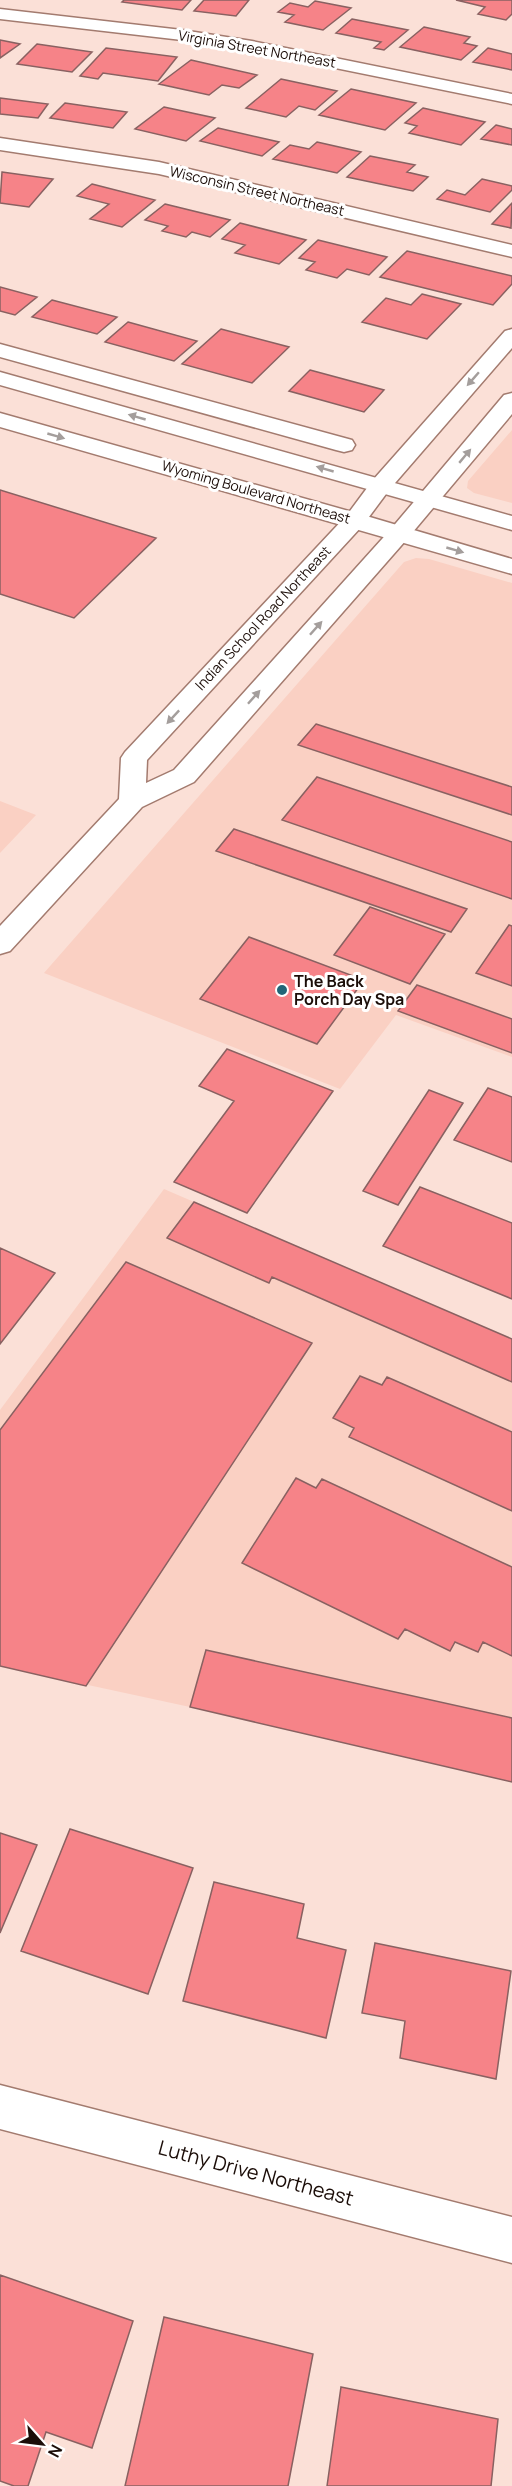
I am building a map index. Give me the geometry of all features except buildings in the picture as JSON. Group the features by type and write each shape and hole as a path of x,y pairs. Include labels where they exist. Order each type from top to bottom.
{"street":[{"name":"Virginia Street Northeast","path":"0,14 252,46 512,99"},
{"name":"Wisconsin Street Northeast","path":"0,144 159,168 512,251"},
{"name":"Indian School Road Northeast","path":"132,801 134,758 355,520 381,485 512,334"},
{"path":"0,350 345,445"},
{"path":"0,378 512,523"},
{"path":"0,944 132,801 184,776 428,501 512,400"},
{"name":"Wyoming Boulevard Northeast","path":"0,420 355,520 512,567"},
{"name":"Luthy Drive Northeast","path":"0,2107 512,2240"}],"shaded area":[{"path":"512,430 512,503 474,493 467,488 468,481"},
{"path":"416,558 429,559 512,583 512,1057 396,1015 340,1089 44,973 404,562"},
{"path":"0,801 36,815 0,853"},
{"path":"164,1189 512,1339 512,1782 190,1707 0,1666 0,1410"}],"place":[{"name":"The Back Porch Day Spa","path":"282,990"}]}
